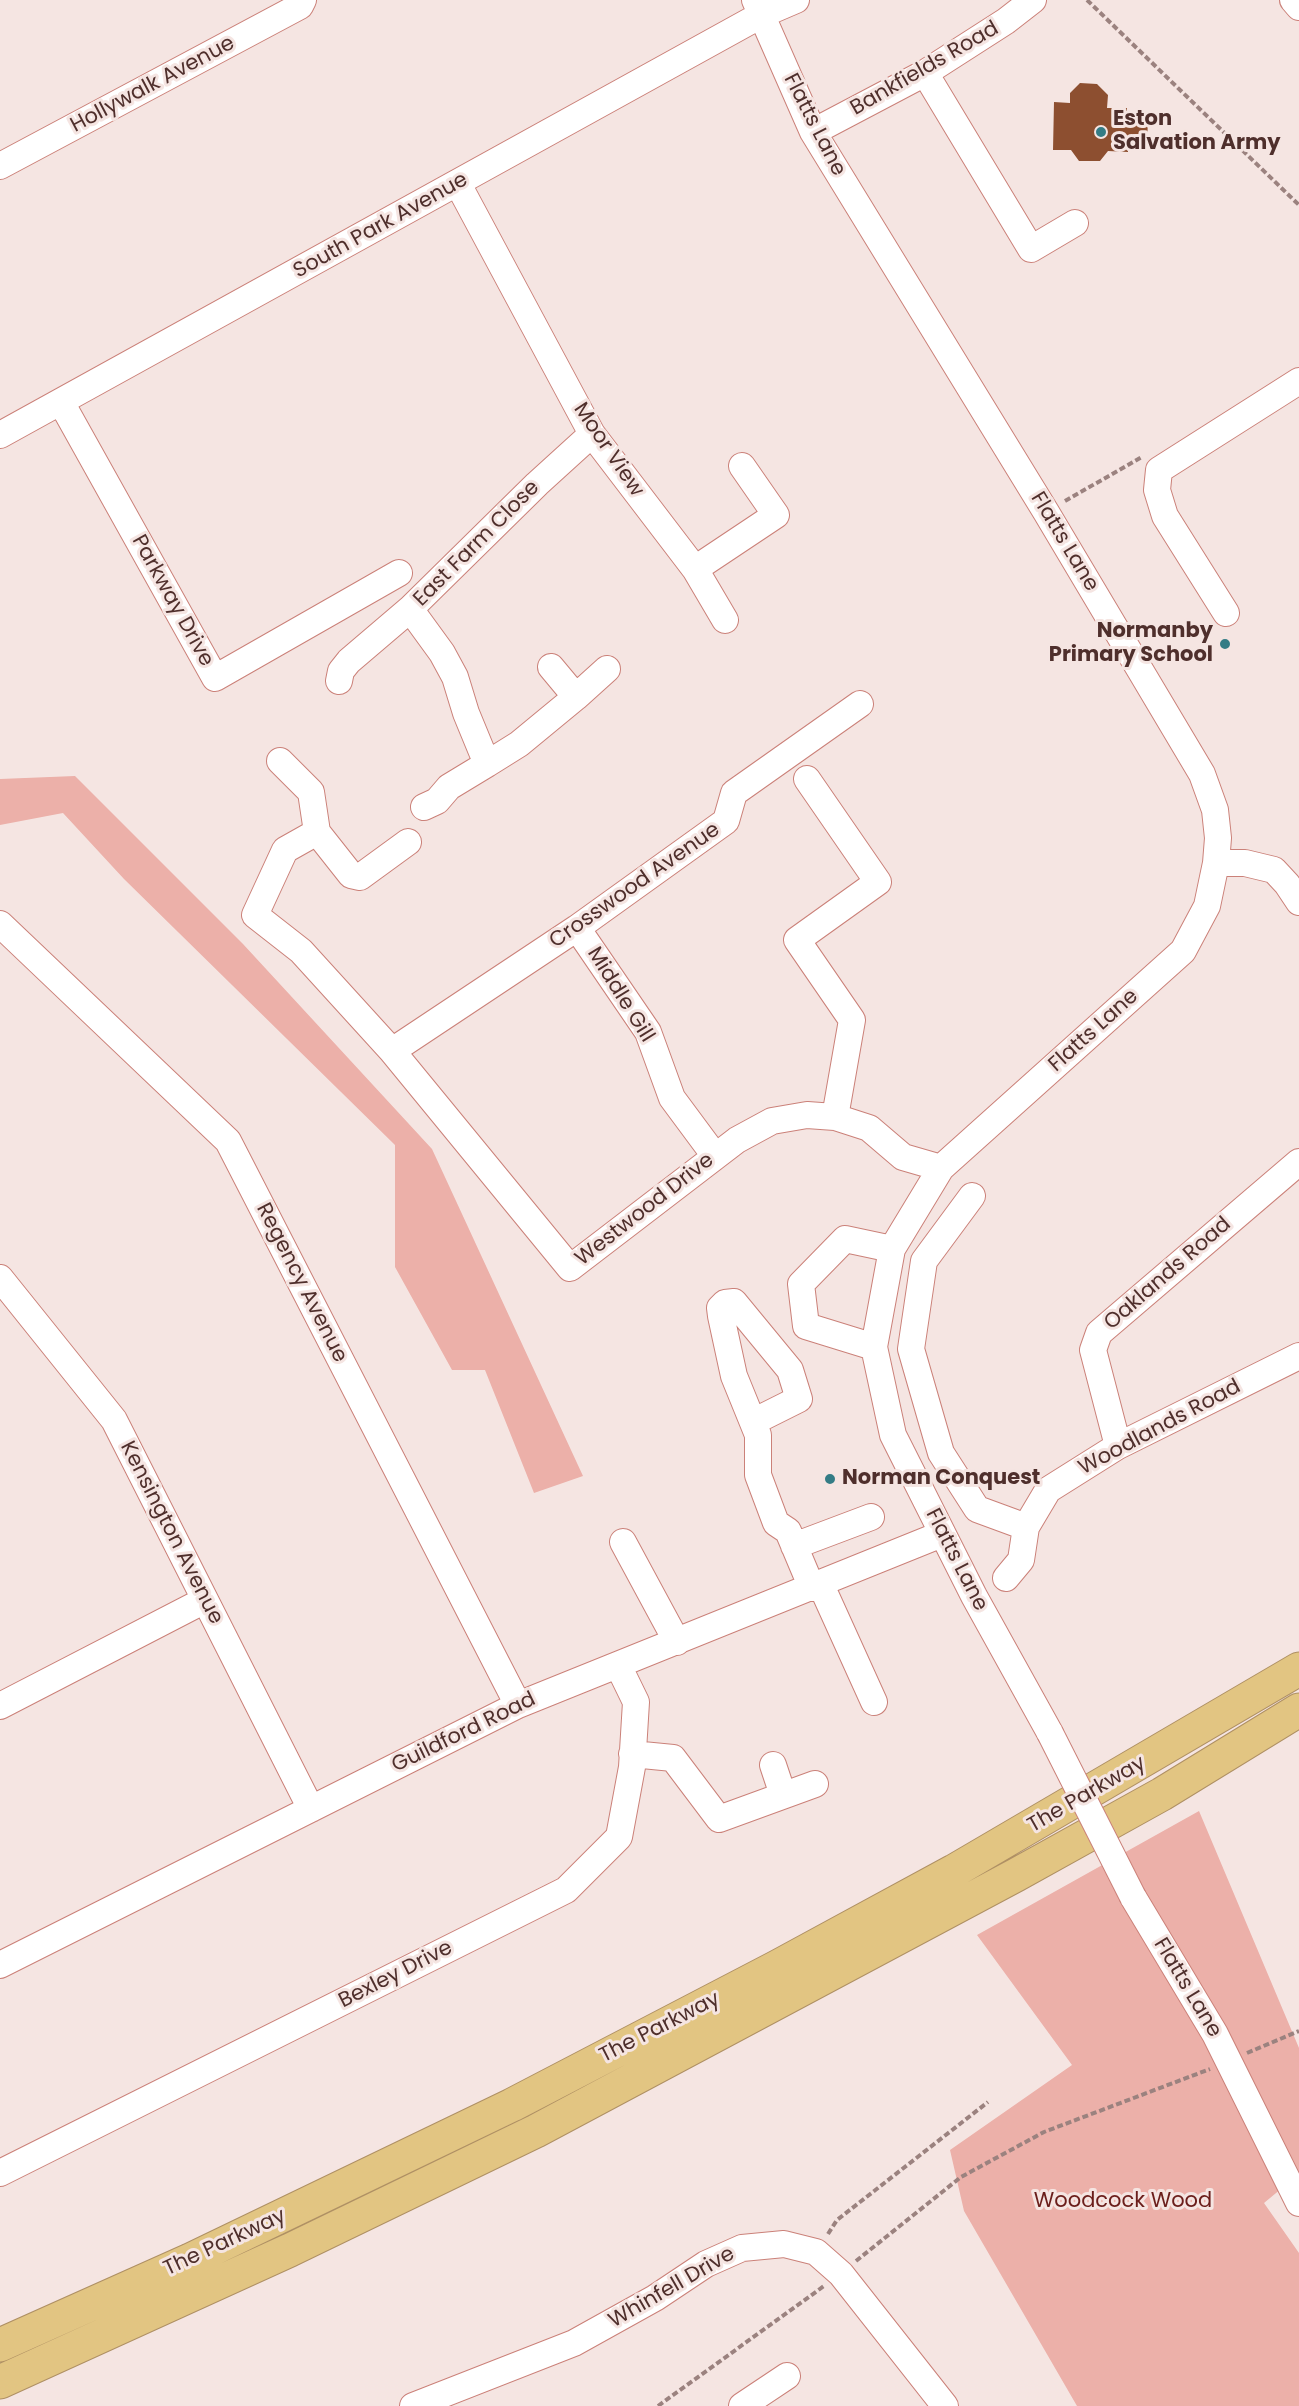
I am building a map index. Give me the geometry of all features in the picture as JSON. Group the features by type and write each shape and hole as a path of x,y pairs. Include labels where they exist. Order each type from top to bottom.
{"highway":[{"name":"The Parkway","path":"0,2345 190,2260 512,2105 766,1973 954,1871 1299,1669"},
{"name":"The Parkway","path":"0,2382 290,2250 536,2131 1026,1870 1161,1794 1299,1710"}],"street":[{"name":"Hollywalk Avenue","path":"0,166 300,6 303,0"},
{"name":"South Park Avenue","path":"0,435 458,184 758,8 796,0"},
{"name":"Bankfields Road","path":"813,132 925,73 1006,21 1033,0"},
{"path":"1293,0 1299,7"},
{"name":"Flatts Lane","path":"758,8 813,132 1046,512 1202,774 1215,810 1218,838 1216,862 1207,906 1183,951 942,1168 892,1249 874,1347 893,1435 942,1534 1050,1733 1133,1897 1229,2061 1299,2203"},
{"path":"925,73 1030,249 1076,223"},
{"name":"Moor View","path":"458,184 592,434 694,569 725,620"},
{"path":"1226,613 1159,502 1159,470 1298,382"},
{"name":"Parkway Drive","path":"61,402 214,678 399,573"},
{"name":"East Farm Close","path":"487,764 474,734 455,677 442,653 410,609 537,484 592,434"},
{"path":"694,569 776,515 742,466"},
{"path":"339,681 341,671 349,661 410,609"},
{"path":"551,667 576,698"},
{"path":"424,807 437,801 449,787 519,744 576,698 607,669"},
{"name":"Crosswood Avenue","path":"392,1051 577,928 726,821 734,794 860,704"},
{"path":"280,761 311,792 317,832 356,877 408,842"},
{"path":"807,779 878,882 797,940 852,1020 835,1117"},
{"path":"317,832 285,850 255,915 301,951 392,1051"},
{"path":"1216,862 1245,862 1274,870 1299,902"},
{"name":"Regency Avenue","path":"0,924 228,1141 518,1705"},
{"name":"Middle Gill","path":"577,928 648,1032 672,1098 715,1156"},
{"name":"Westwood Drive","path":"392,1051 570,1268 715,1156 737,1140 772,1121 807,1115 835,1117 869,1128 903,1156 942,1168"},
{"name":"Oaklands Road","path":"1118,1446 1094,1350 1099,1333 1299,1162"},
{"path":"972,1196 924,1261 911,1348 941,1454 977,1509 1026,1527"},
{"path":"874,1347 806,1326 801,1284 845,1239 892,1249"},
{"name":"Kensington Avenue","path":"0,1278 114,1420 311,1809"},
{"name":"Woodlands Road","path":"1006,1578 1021,1560 1026,1527 1048,1490 1118,1446 1299,1356"},
{"path":"885,1398 922,1389"},
{"path":"753,1422 759,1445 756,1460 758,1476 776,1522 788,1531 874,1702"},
{"path":"794,1546 871,1517"},
{"name":"Guildford Road","path":"0,1965 518,1705 942,1534"},
{"path":"623,1542 677,1642"},
{"path":"0,1706 205,1600"},
{"name":"Bexley Drive","path":"0,2173 566,1890 619,1837 632,1754 636,1702 618,1665"},
{"path":"632,1754 674,1758 719,1819 814,1784"},
{"path":"773,1765 783,1795"},
{"name":"Whinfell Drive","path":"413,2406 574,2343 655,2298 706,2264 742,2248 784,2244 816,2252 841,2274 945,2406"},
{"path":"742,2406 787,2376"}],"path":[{"path":"1087,0 1299,205"},
{"path":"1046,512 1154,449 1174,459"},
{"path":"1229,2061 1299,2031"},
{"name":"Flatts Lane","path":"658,2406 841,2274 961,2176 1044,2132 1229,2061"},
{"path":"816,2252 837,2220 988,2102"}],"green space":[{"path":"75,776 243,944 432,1149 583,1476 534,1493 485,1370 452,1370 395,1267 395,1145 124,879 63,813 0,825 0,779"},
{"name":"Woodcock Wood","path":"1199,1811 1299,2048 1299,2174 1264,2203 1299,2253 1299,2406 1077,2406 964,2211 950,2150 1072,2065 977,1935"}],"building":[{"name":"Eston Salvation Army","path":"1080,83 1097,84 1108,95 1107,108 1127,108 1127,115 1148,116 1147,148 1128,147 1128,152 1108,151 1100,161 1079,161 1071,150 1053,150 1054,102 1070,103 1070,93"}],"place":[{"name":"Eston Salvation Army","path":"1101,132"},
{"name":"Normanby Primary School","path":"1225,644"},
{"name":"Norman Conquest","path":"830,1479"}]}
